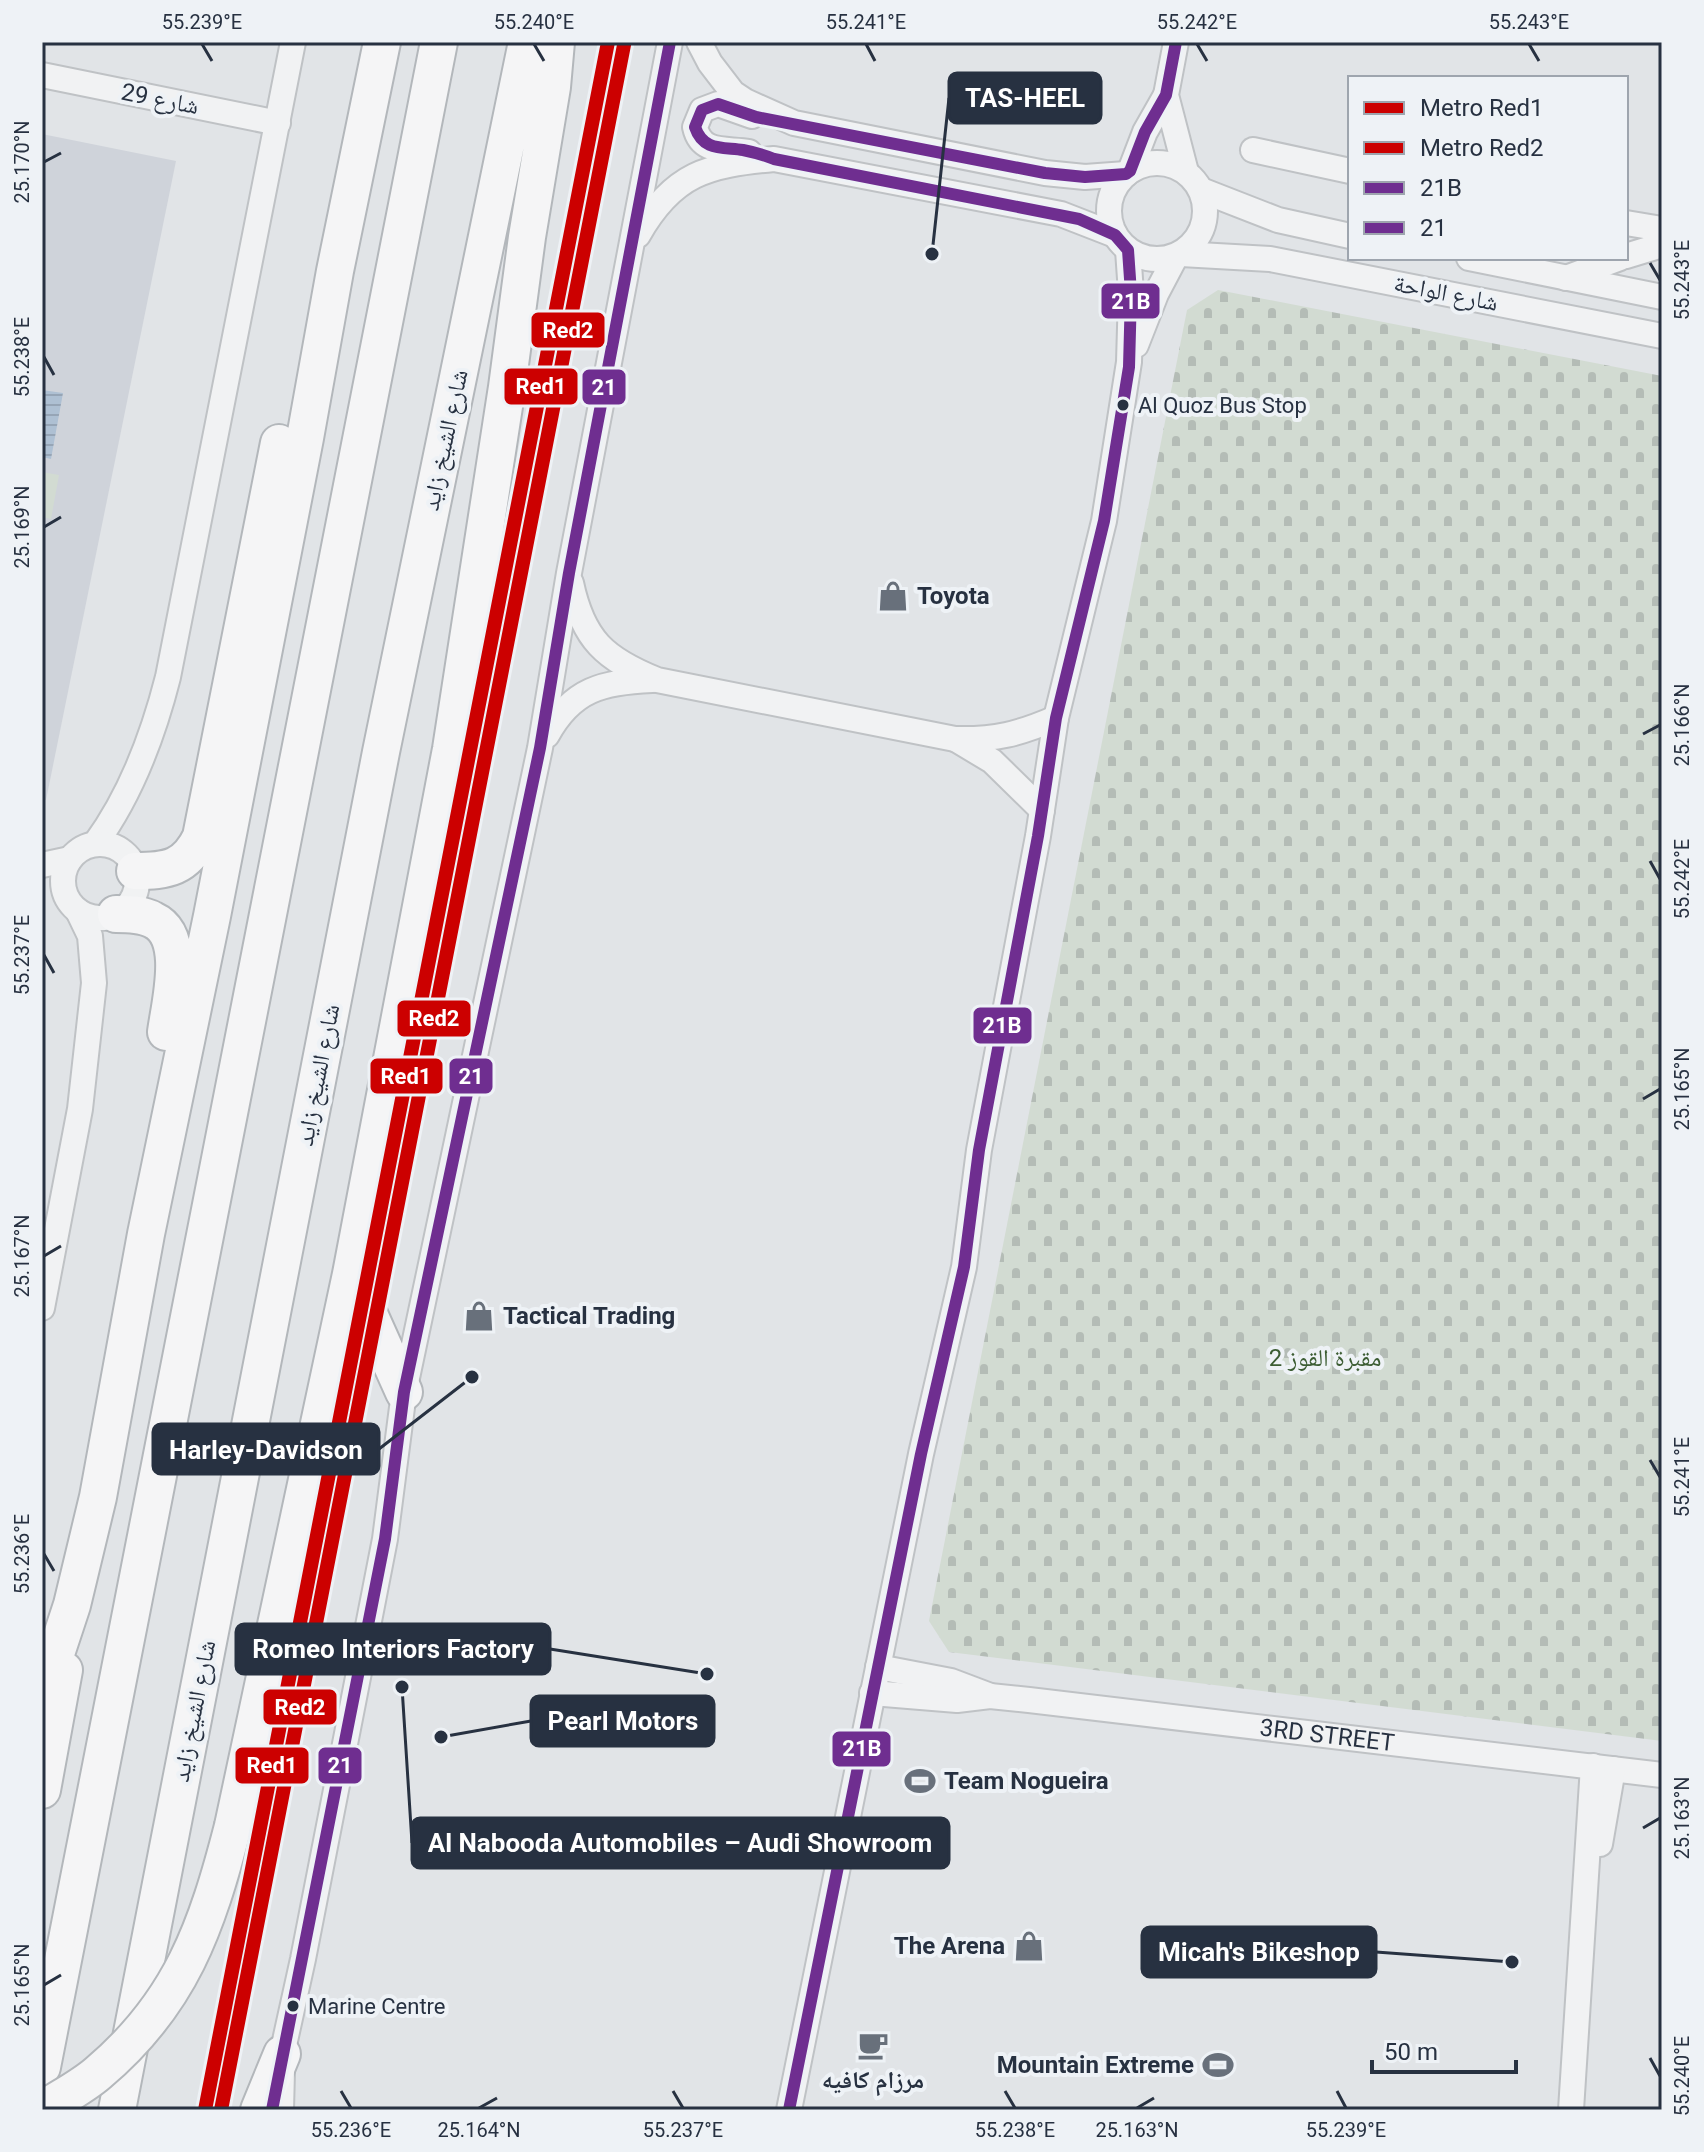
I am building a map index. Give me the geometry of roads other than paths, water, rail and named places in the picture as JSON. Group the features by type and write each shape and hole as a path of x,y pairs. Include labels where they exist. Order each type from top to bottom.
{"highway":[{"path":"42,1790 60,1696 72,1605 106,1456 146,1234 230,824 335,271 382,42"},
{"path":"42,2067 439,42"},
{"name":"شارع الشيخ زايد","path":"117,2110 381,752 527,42"},
{"path":"42,2110 97,2074 149,2023 188,1964 214,1898 233,1826 351,1274 451,749 552,87 556,42"},
{"path":"132,865 163,870 175,866 195,848 205,824 285,412 306,340 335,271"},
{"path":"114,914 137,915 159,923 172,943 175,957 152,1142 146,1234"},
{"path":"351,1274 404,1392"},
{"path":"42,1696 72,1605"},
{"path":"259,2110 282,2054"}],"street":[{"path":"95,844 130,787 156,721 168,677 293,42"},
{"path":"272,2110 385,1539 404,1392 540,748 569,573 670,42"},
{"path":"699,42 710,63 733,93 794,123"},
{"path":"789,2110 921,1454 964,1267 979,1150 1056,718 1104,521 1129,362 1131,293 1122,243 1109,209 1111,196 1128,173 1145,132 1166,95 1176,42"},
{"name":"شارع 29","path":"42,75 278,123"},
{"path":"1166,95 1194,181 1206,204 1206,219 1192,245 1178,255 1160,260 1143,258 1122,243 1061,214 746,151 709,148 697,135 697,118 702,110 718,104 756,117 1045,173 1085,177 1128,173 1143,165 1173,165 1194,181 1278,220 1348,236"},
{"path":"1253,150 1348,171"},
{"path":"631,248 661,202 690,177 729,163 774,159"},
{"path":"1628,223 1662,229"},
{"path":"1628,255 1662,245"},
{"path":"1129,362 1156,294 1178,255"},
{"name":"شارع الواحة","path":"1178,255 1270,259 1662,336"},
{"name":"شارع الواحة","path":"1484,260 1662,297"},
{"path":"1564,278 1614,260"},
{"path":"569,573 583,624 596,644 613,660 657,680 955,739 998,738 1024,732 1056,718"},
{"path":"540,748 556,719 570,703 587,692 607,684 657,680"},
{"path":"955,739 992,761 1042,810"},
{"path":"42,882 101,918 114,914 133,896 137,879 124,830 130,787"},
{"path":"42,865 70,859 85,847 95,844 114,847 132,865"},
{"path":"70,859 63,876 72,902 90,936 94,983"},
{"path":"42,1308 80,1109 94,983 114,914"},
{"path":"878,1667 951,1681 990,1696"},
{"path":"872,1693 957,1700 990,1696"},
{"name":"3RD STREET","path":"990,1696 1662,1775"},
{"path":"1571,2110 1585,1916 1583,1887 1603,1767"},
{"path":"281,2110 282,2054"}],"water":[{"path":"42,390 63,393 51,459 42,457"}],"metro line":[{"name":"Red1","path":"205,2110 608,42"},
{"name":"Red2","path":"221,2110 624,45"}],"place":[{"name":"TAS-HEEL","path":"932,254"},
{"name":"Al Quoz Bus Stop","path":"1123,405"},
{"name":"Toyota","path":"893,596"},
{"name":"Tactical Trading","path":"479,1316"},
{"name":"Harley-Davidson","path":"472,1377"},
{"name":"Romeo Interiors Factory","path":"707,1674"},
{"name":"Al Nabooda Automobiles – Audi Showroom","path":"402,1687"},
{"name":"Pearl Motors","path":"441,1737"},
{"name":"Team Nogueira","path":"920,1781"},
{"name":"The Arena","path":"1029,1946"},
{"name":"Micah's Bikeshop","path":"1512,1962"},
{"name":"Marine Centre","path":"293,2006"},
{"name":"مرزام كافيه","path":"873,2045"},
{"name":"Mountain Extreme","path":"1218,2065"}],"park label":[{"name":"مقبرة القوز 2","path":"1325,1358"}]}
